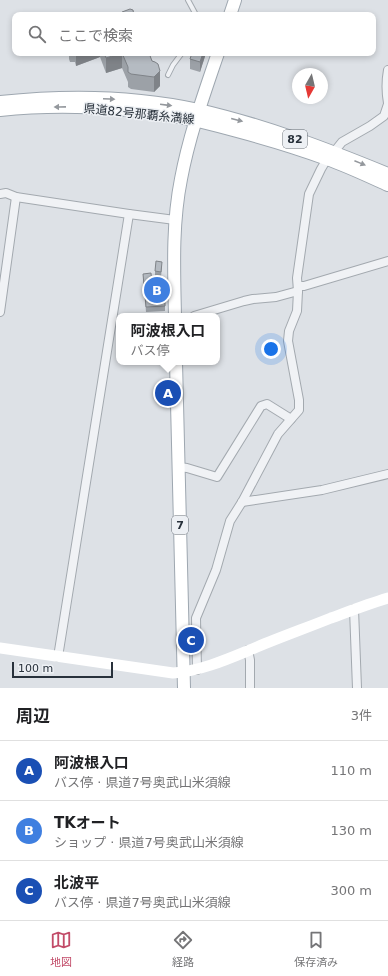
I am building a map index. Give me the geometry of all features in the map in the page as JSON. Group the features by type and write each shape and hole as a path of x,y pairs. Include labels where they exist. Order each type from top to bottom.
{"main road":[{"path":"231,12 234,0"},
{"path":"175,313 175,220 182,172 189,143 217,56"},
{"name":"県道82号那覇糸満線","path":"0,102 39,99 107,99 172,106 276,142 331,156 388,174"},
{"name":"県道82号那覇糸満線","path":"0,110 89,108 174,116 198,115"},
{"name":"県道82号那覇糸満線","path":"331,156 388,184"},
{"name":"7","path":"176,365 184,688"}],"street":[{"path":"197,670 196,618 216,570 230,521 242,502 278,434 299,410 288,337 297,311 297,278 309,194 321,169 342,142 384,116 388,104 386,79 388,70"},
{"path":"0,194 6,193 16,197 175,220"},
{"path":"0,312 16,197"},
{"path":"58,657 129,214"},
{"path":"204,313 253,299 276,297 304,286 388,261"},
{"path":"179,467 217,477 261,406 267,404 291,419"},
{"path":"242,502 322,490 388,474"},
{"path":"0,648 170,673 184,672 197,670 354,609 388,598"},
{"path":"354,609 357,688"},
{"path":"248,650 250,660 250,688"}],"lane":[{"path":"188,0 194,12"},
{"path":"168,75 180,56"}],"building":[{"path":"130,9 133,10 133,12 122,12"},
{"path":"123,56 150,56 152,61 158,64 160,71 154,77 131,74 128,72 128,67"},
{"path":"191,56 202,56 200,62 190,59"},
{"path":"156,261 162,262 161,272 155,271"},
{"path":"151,273 153,296 159,295 159,298 165,298 165,306 146,307 143,274"}],"place":[{"name":"TKオート","path":"157,290"},
{"name":"阿波根入口","path":"168,393"},
{"name":"北波平","path":"191,640"}]}
